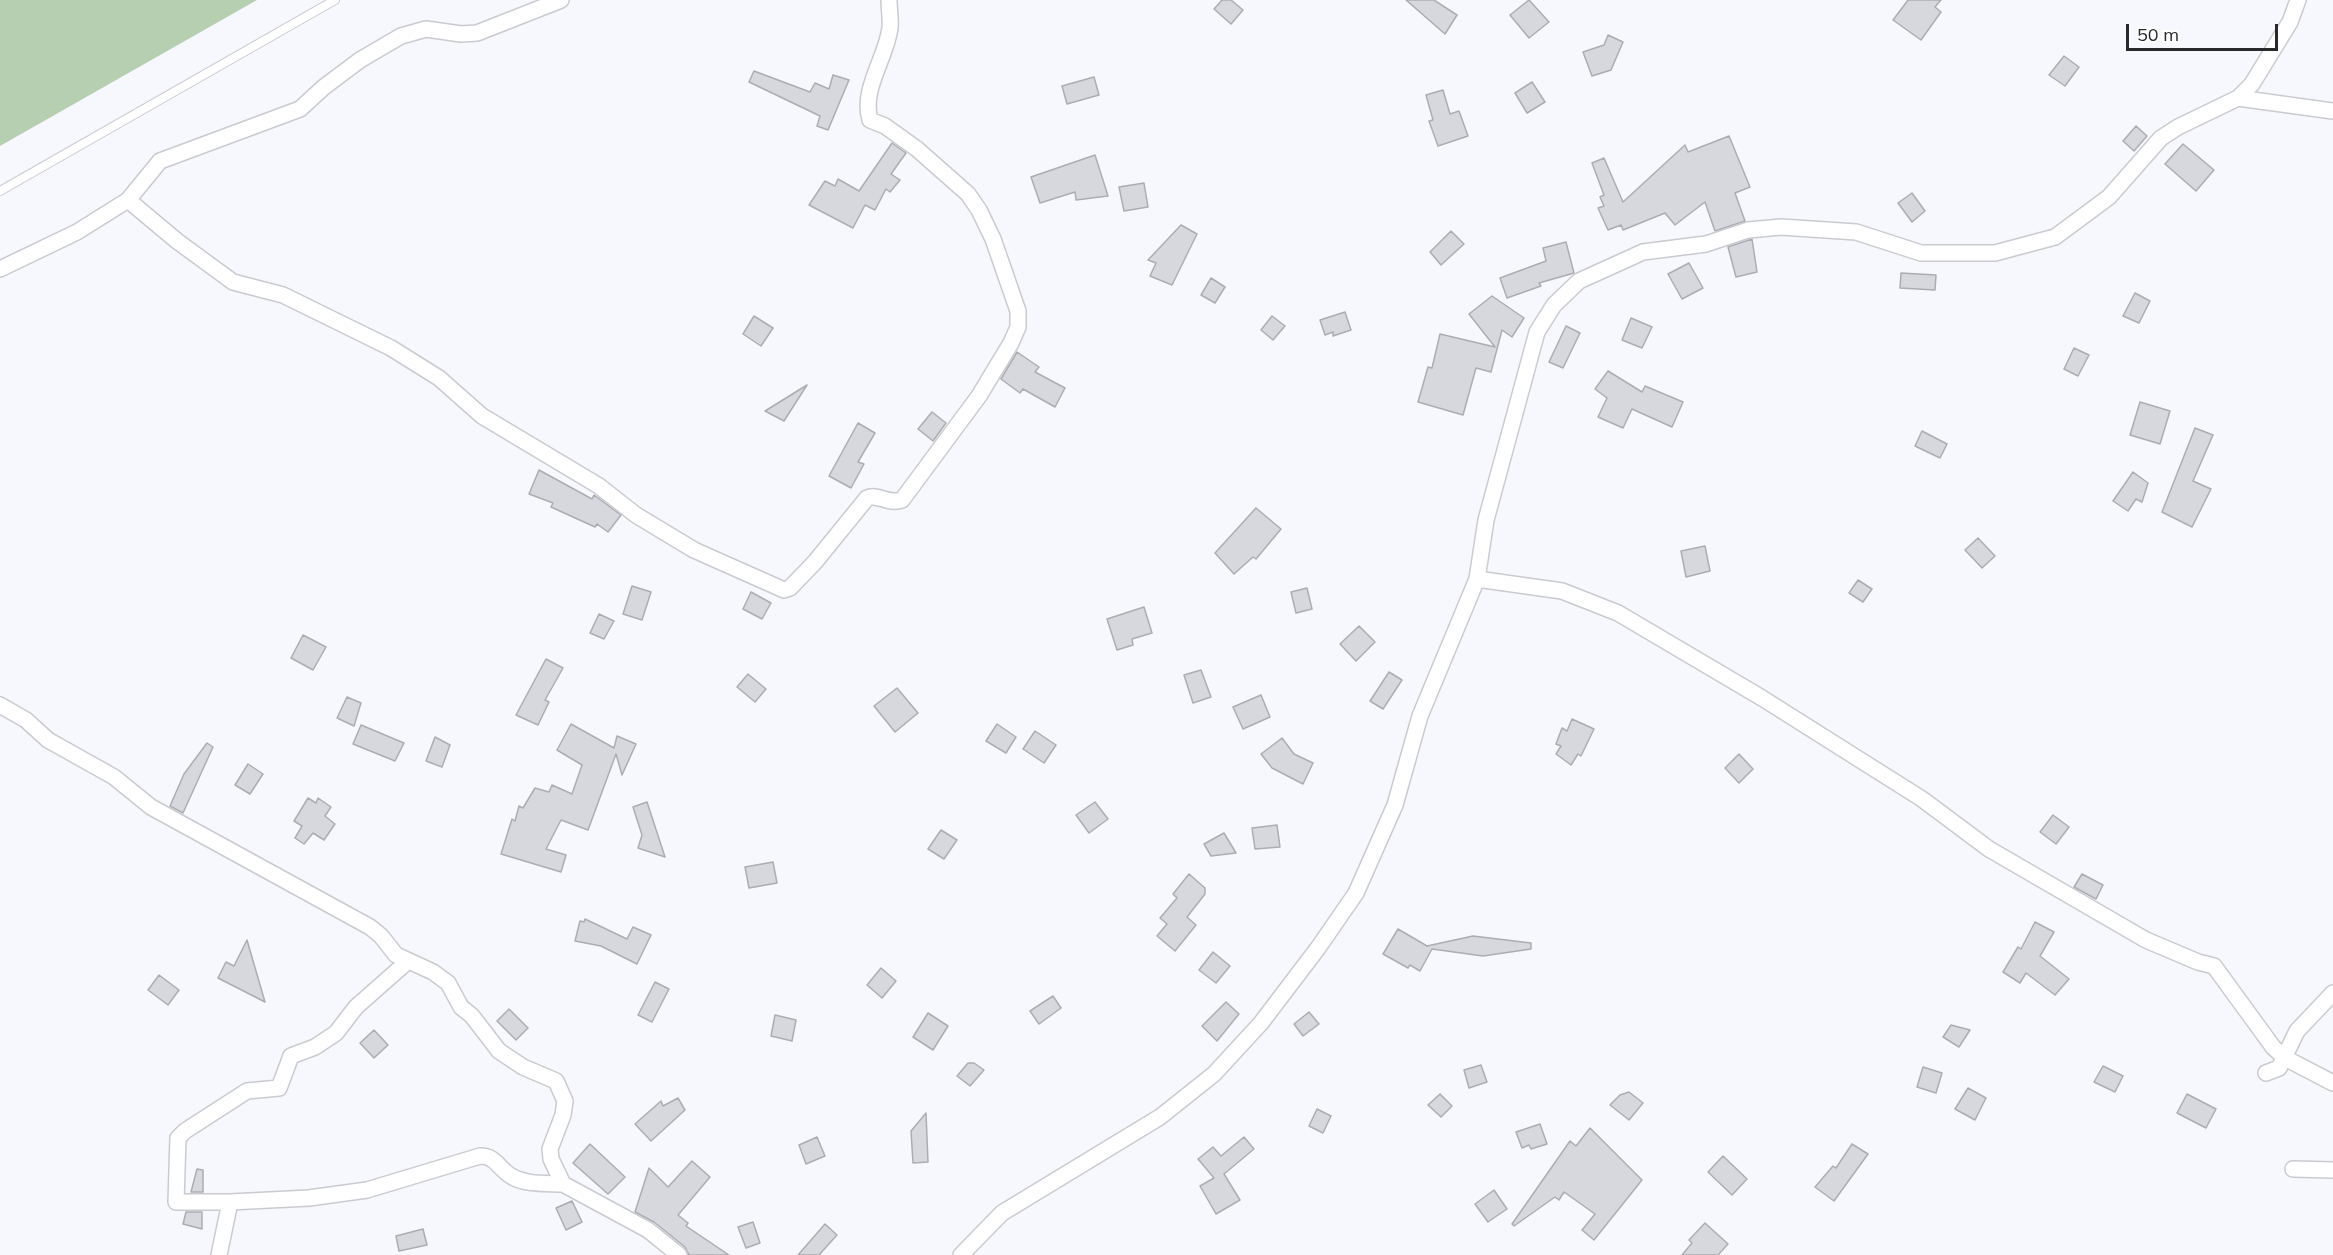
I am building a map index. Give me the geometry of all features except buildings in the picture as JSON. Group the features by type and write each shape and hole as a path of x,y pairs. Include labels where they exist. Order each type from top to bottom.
{"street":[{"path":"0,269 77,232 129,200 160,161 300,109 324,87 360,60 401,36 426,29 461,34 477,33 561,0"},
{"path":"129,200 177,241 233,282 283,295 391,348 439,378 482,416 599,486 636,515 694,550 784,590 790,588 815,562 867,498 875,496 890,502 902,500 979,396 1018,327 1018,311 1012,287 979,210 968,194 917,149 885,126 870,120 867,109 875,73 890,29 888,0"},
{"path":"961,1255 1002,1213 1160,1117 1214,1074 1268,1014 1356,893 1395,805 1420,716 1477,579 1486,520 1537,332 1554,305 1579,281 1643,252 1706,244 1748,230 1780,227 1856,232 1921,253 1995,253 2055,237 2109,197 2161,138 2178,127 2238,98 2253,84 2290,22 2298,0"},
{"path":"2238,98 2333,111"},
{"path":"1477,579 1562,591 1618,613 1762,698 1922,799 1989,849 2146,940 2198,962 2214,966 2273,1047 2285,1058 2333,1083"},
{"path":"0,705 26,720 48,740 114,777 151,807 370,927 407,962 433,972 448,983 461,1007 472,1016 499,1051 523,1067 556,1081 565,1101 563,1115 550,1149 550,1159 563,1184"},
{"path":"407,962 356,1007 336,1034 315,1047 291,1056 279,1088 247,1091 185,1131 178,1138 176,1202 309,1198 367,1190 480,1156 494,1159 512,1177 526,1181 563,1184 648,1230 679,1255"},
{"path":"2266,1073 2279,1068 2297,1031 2333,993"},
{"path":"2293,1170 2333,1170"},
{"path":"219,1255 230,1202"}],"lane":[{"path":"0,191 335,0"}],"green space":[{"path":"0,0 257,0 0,146"}]}
